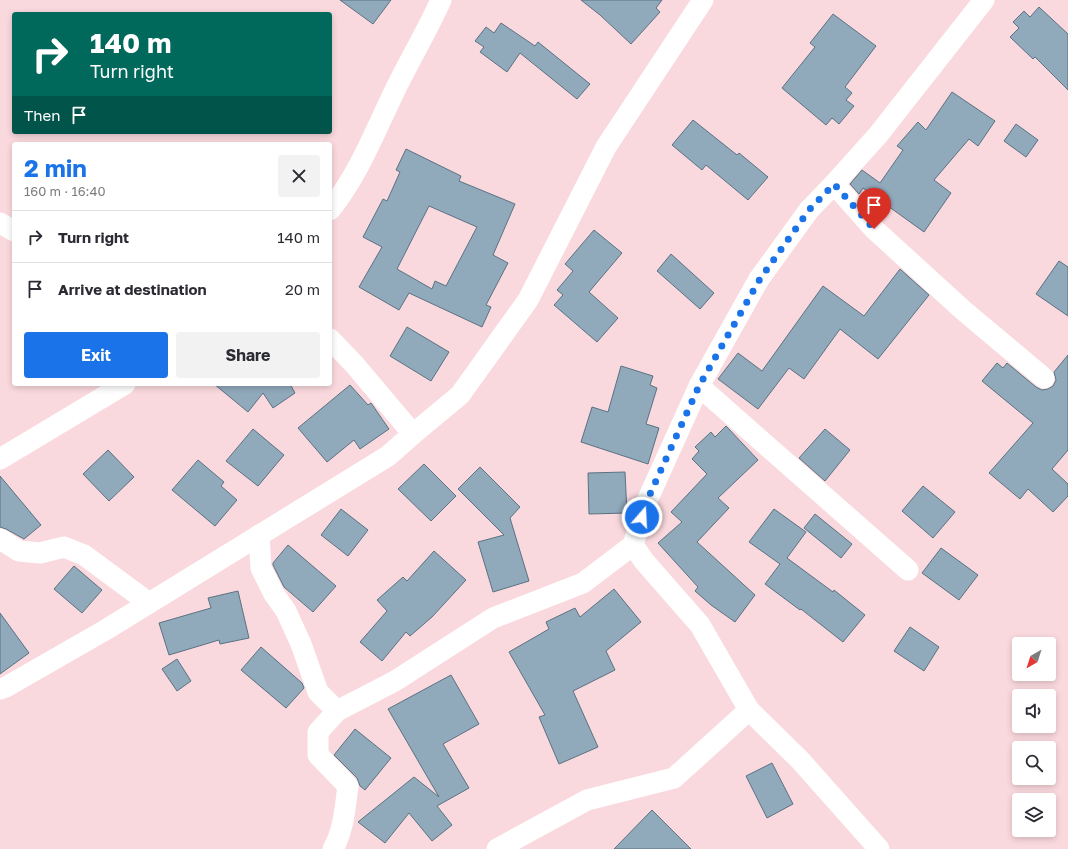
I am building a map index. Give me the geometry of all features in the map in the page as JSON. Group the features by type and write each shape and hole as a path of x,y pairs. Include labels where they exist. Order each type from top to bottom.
{"street":[{"path":"332,208 339,199 362,158 441,0"},
{"path":"0,689 107,629 388,456 460,395 528,300 606,147 703,0"},
{"path":"333,849 337,842 343,818 348,786 318,756 318,732 337,711 395,681 493,618 583,583 633,546 646,503 699,386 760,279 809,210 878,135 984,0"},
{"path":"834,184 874,229 964,311 1044,378"},
{"path":"0,224 12,230"},
{"path":"332,341 354,364 414,434"},
{"path":"0,459 122,386"},
{"path":"699,386 908,570"},
{"path":"260,535 261,568 274,594 286,611 301,644 318,692 337,711"},
{"path":"0,539 19,550 40,553 64,547 84,555 149,603"},
{"path":"633,546 644,561 700,625 749,710 800,760 879,849"},
{"path":"497,849 587,800 674,778 749,710"}],"building":[{"path":"340,0 391,0 373,24"},
{"path":"581,0 662,0 656,8 660,12 631,44 600,15"},
{"path":"1039,7 1068,34 1068,90 1035,57 1033,59 1010,37 1019,28 1013,22 1024,11 1030,17"},
{"path":"833,14 876,46 845,87 852,93 846,100 854,106 839,124 832,118 826,125 782,88 815,47 810,43"},
{"path":"501,23 535,46 538,42 590,84 577,99 520,53 507,72 480,52 484,47 475,41 486,27 494,33"},
{"path":"952,92 995,121 978,146 969,139 934,180 951,193 924,232 863,188 859,194 850,184 862,170 880,183 903,150 897,146 918,122 926,130"},
{"path":"693,120 737,155 739,153 768,177 748,200 706,165 702,170 672,145"},
{"path":"1016,124 1038,140 1026,157 1004,141"},
{"path":"406,149 461,176 459,181 515,204 493,255 508,263 486,305 491,307 482,327 409,293 399,310 359,287 382,247 363,237 383,199 387,201 400,172 396,170","holes":["429,206 477,227 446,286 435,281 432,289 397,269"]},
{"path":"594,230 622,253 589,292 618,318 597,342 554,305 563,295 557,290 573,271 565,264"},
{"path":"671,254 714,293 700,309 657,271"},
{"path":"1059,261 1068,267 1068,316 1036,294"},
{"path":"900,269 929,295 878,359 840,329 804,379 789,368 758,409 718,379 738,353 762,371 823,286 864,316"},
{"path":"407,327 449,352 431,381 390,356"},
{"path":"1068,355 1068,450 1052,469 1068,484 1068,496 1053,512 1028,489 1020,499 989,473 1033,423 982,381 997,363 1003,368 1007,363 1036,387 1042,390 1048,389 1053,386 1056,380 1054,372"},
{"path":"621,366 653,376 650,385 657,388 646,424 659,428 648,464 581,442 592,407 608,412"},
{"path":"350,385 368,405 371,403 389,429 360,449 354,440 327,462 298,428"},
{"path":"216,386 291,386 295,393 273,408 263,393 248,412"},
{"path":"726,426 758,460 718,498 729,508 697,542 755,595 735,622 711,605 695,591 698,587 658,543 682,522 671,512 707,474 692,459 699,451 695,447 711,432 715,437"},
{"path":"253,429 284,455 258,486 226,461"},
{"path":"825,429 850,450 825,481 799,458"},
{"path":"108,450 134,477 109,501 83,474"},
{"path":"198,460 224,482 221,486 237,500 215,526 172,490"},
{"path":"424,464 456,496 431,521 398,489"},
{"path":"480,467 520,507 510,518 529,581 493,592 478,542 504,535 458,489"},
{"path":"625,472 627,513 589,514 588,473"},
{"path":"0,476 41,525 24,539 0,527"},
{"path":"923,486 955,512 933,538 902,511"},
{"path":"341,509 368,530 348,556 321,535"},
{"path":"774,509 806,532 787,558 833,592 834,590 865,615 843,642 801,609 800,610 765,584 780,564 749,542"},
{"path":"815,514 852,544 841,558 804,528"},
{"path":"288,545 336,586 313,612 284,587 273,565"},
{"path":"941,548 978,575 959,600 922,573"},
{"path":"434,551 466,580 432,617 410,636 406,632 382,661 360,642 387,611 377,600 403,577 407,581"},
{"path":"74,566 102,590 82,613 54,589"},
{"path":"614,589 641,622 606,651 615,670 573,691 598,747 559,764 539,717 545,715 509,652 549,629 546,622 575,608 580,617"},
{"path":"238,591 249,638 220,644 219,640 169,655 159,623 211,608 208,598"},
{"path":"0,613 29,653 0,674"},
{"path":"910,627 939,647 924,671 894,651"},
{"path":"261,647 302,683 304,688 286,708 241,670"},
{"path":"177,659 191,681 177,691 162,669"},
{"path":"451,675 479,724 443,744 469,788 437,806 452,825 432,841 409,813 385,843 358,822 414,777 439,797 388,709"},
{"path":"355,729 391,758 365,790 360,786 357,778 334,755"},
{"path":"772,763 793,804 767,818 746,776"},
{"path":"652,810 691,849 614,849"}],"route":[{"path":"642,517 646,503 699,386 760,279 809,210 834,184 874,229"}]}
